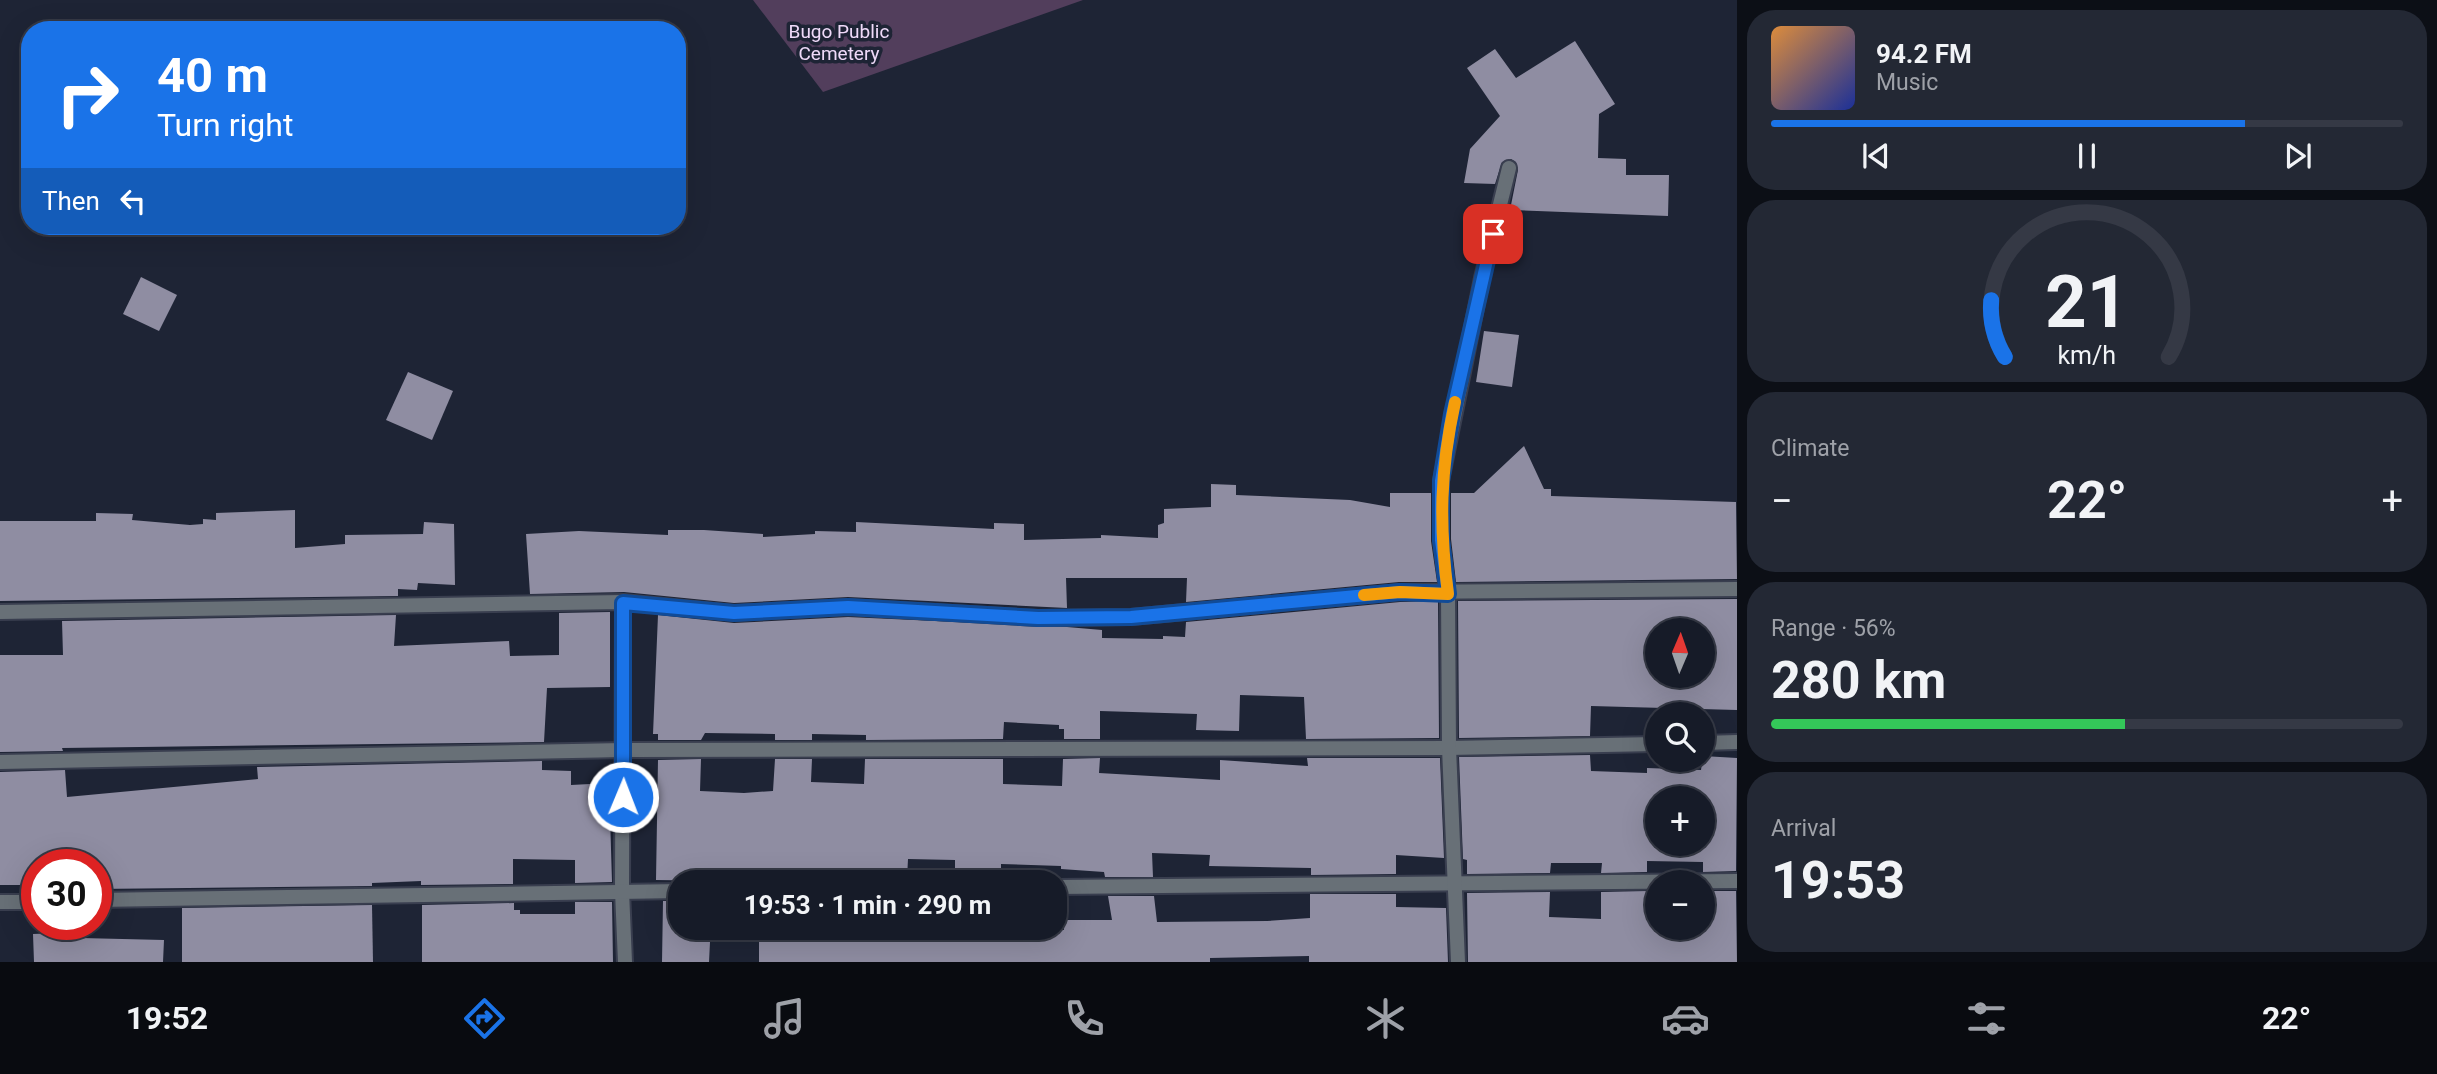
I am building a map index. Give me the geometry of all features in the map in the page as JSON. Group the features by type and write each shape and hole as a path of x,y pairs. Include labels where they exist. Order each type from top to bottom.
{"street":[{"path":"1458,962 1449,748 1448,594 1441,512 1447,438 1509,168"},
{"path":"0,612 623,603 734,613 848,607 1038,618 1131,617 1400,592 1448,594 1737,589"},
{"path":"623,603 622,891 625,962"},
{"path":"1715,743 1737,742"},
{"path":"0,762 624,750 1449,748 1645,744"},
{"path":"1067,887 1737,881"},
{"path":"112,901 668,891"},
{"path":"0,902 21,901"}],"green space":[{"name":"Bugo Public Cemetery","path":"753,0 1083,0 823,92"}],"building":[{"path":"1575,41 1615,104 1599,114 1598,158 1626,159 1626,175 1669,175 1668,216 1510,210 1518,170 1516,162 1511,159 1502,162 1495,184 1464,183 1470,149 1500,116 1467,68 1495,49 1516,78"},
{"path":"141,277 177,295 159,331 123,314"},
{"path":"1484,331 1519,335 1512,387 1476,382"},
{"path":"408,372 453,391 432,440 386,420"},
{"path":"1524,446 1544,489 1551,489 1551,496 1736,502 1737,579 1456,582 1451,539 1451,493 1474,493"},
{"path":"1211,484 1236,485 1236,495 1350,500 1390,507 1390,493 1431,493 1431,541 1437,582 1399,582 1186,602 1187,578 1066,578 1067,608 848,597 734,603 624,592 530,594 526,534 579,531 668,535 668,530 704,530 763,534 763,537 815,534 815,531 856,532 856,522 994,529 994,523 1024,524 1024,540 1101,538 1101,535 1158,538 1158,525 1164,523 1164,509 1211,507"},
{"path":"295,510 295,548 345,544 345,535 423,534 424,522 454,524 455,585 418,583 417,590 398,589 398,596 0,601 0,521 96,521 96,513 133,514 132,520 190,525 203,524 203,519 216,520 216,513"},
{"path":"1737,599 1737,710 1715,709 1715,702 1645,702 1645,707 1591,706 1590,736 1459,738 1458,601"},
{"path":"1438,601 1439,738 1306,739 1304,697 1240,695 1239,731 1196,730 1197,714 1100,711 1100,739 1064,739 1064,729 1059,729 1059,725 1004,722 1003,739 866,740 866,735 812,734 812,740 775,740 775,734 705,733 701,740 658,740 658,734 653,734 658,615 734,623 848,617 1067,627 1102,630 1102,638 1163,639 1163,636 1185,637 1186,622 1400,602"},
{"path":"610,612 610,687 547,688 544,742 62,748 63,751 0,752 0,655 63,655 62,621 396,615 394,646 509,641 510,656 559,655 559,613"},
{"path":"1590,755 1591,771 1647,773 1715,772 1715,757 1737,758 1736,871 1703,870 1703,862 1647,861 1645,872 1601,873 1602,863 1551,863 1550,873 1467,874 1467,860 1463,859 1459,757"},
{"path":"1100,758 1099,773 1220,780 1220,760 1308,766 1307,758 1440,758 1444,858 1396,855 1396,874 1311,875 1311,868 1209,866 1210,855 1152,853 1153,877 1105,877 1104,872 1061,869 1061,866 1001,864 1001,870 955,870 955,860 908,859 907,870 668,870 668,880 656,880 658,760 701,759 700,791 744,793 773,791 775,759 812,759 811,782 864,784 865,759 1003,759 1003,784 1062,786 1063,759"},
{"path":"542,761 542,770 571,771 571,785 609,783 612,882 575,883 575,860 513,859 513,884 421,885 421,881 372,883 372,886 112,889 112,849 21,849 21,885 0,885 0,772 65,770 67,797 258,779 257,767"},
{"path":"1645,891 1645,940 1715,940 1715,891 1736,891 1737,962 1468,962 1467,893 1550,892 1549,917 1601,919 1601,892"},
{"path":"1310,894 1396,894 1396,907 1446,908 1448,962 1309,962 1309,956 1210,958 1210,962 759,962 759,940 1067,940 1067,920 1112,920 1108,896 1154,896 1157,922 1310,918"},
{"path":"663,901 668,901 668,940 743,940 710,942 709,962 662,962"},
{"path":"575,902 612,902 613,962 422,962 422,905 514,903 514,910 520,910 520,914 575,914"},
{"path":"372,905 373,962 182,962 182,908"},
{"path":"33,940 164,940 163,962 34,962"}],"slow traffic":[{"path":"1364,595 1400,592 1448,594 1441,540 1441,481 1455,402"}],"route":[{"path":"623,797 623,603 734,613 848,607 1038,618 1131,617 1400,592 1448,594 1441,540 1441,481 1452,414 1493,234"}]}
